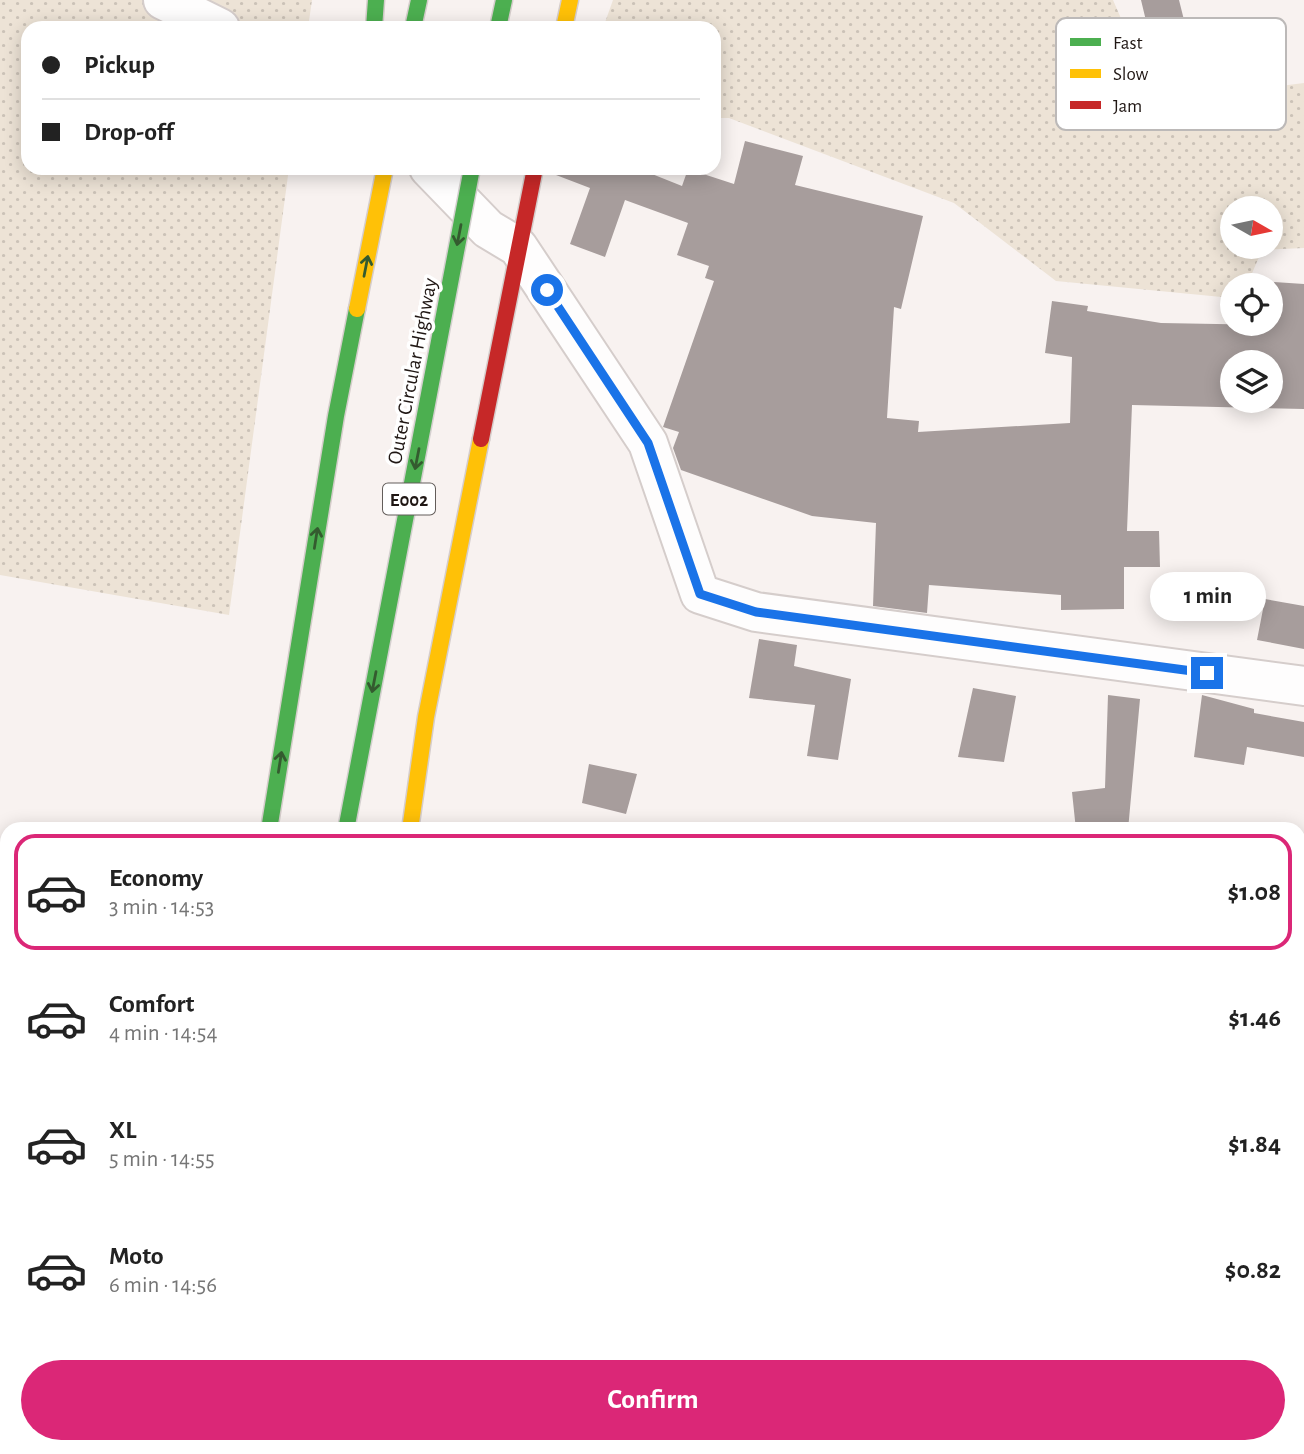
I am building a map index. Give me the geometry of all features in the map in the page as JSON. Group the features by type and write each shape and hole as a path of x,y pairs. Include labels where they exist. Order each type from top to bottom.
{"main road":[{"path":"374,21 376,0"},
{"path":"414,21 419,0"},
{"path":"500,21 504,0"},
{"path":"566,21 570,0"},
{"path":"270,822 336,416 384,175"},
{"name":"Outer Circular Highway","path":"347,822 471,175"},
{"path":"411,822 426,717 533,175"},
{"path":"336,416 352,251"}],"street":[{"path":"163,0 206,21"},
{"path":"436,175 488,229 518,247 648,443 700,594 756,612 1304,686"}],"shaded area":[{"path":"0,0 312,0 309,21 21,21 21,175 288,175 229,615 0,575"},
{"path":"613,0 1113,0 1121,18 1056,18 1056,130 1286,130 1286,85 1304,83 1304,248 1283,249 1283,196 1220,196 1220,259 1258,259 1252,273 1220,273 1220,297 1056,281 954,203 729,118 721,118 721,21 606,21"}],"building":[{"path":"1141,0 1179,0 1184,18 1145,18"},
{"path":"745,141 803,156 795,185 923,216 901,309 894,307 887,418 919,421 918,432 1070,423 1072,357 1045,353 1052,301 1088,306 1087,311 1161,323 1220,324 1220,336 1283,336 1283,283 1304,284 1304,409 1283,409 1283,350 1220,350 1220,407 1132,405 1127,531 1159,531 1160,567 1124,567 1124,609 1061,610 1061,595 929,585 927,613 873,606 876,523 812,516 681,470 673,448 679,432 663,427 714,281 705,278 709,266 677,255 688,223 625,200 605,257 570,244 590,188 556,175 654,175 682,186 686,175 706,175 734,184"},
{"path":"1265,599 1304,606 1304,649 1257,640"},
{"path":"759,639 797,645 794,666 851,679 838,760 807,756 815,705 749,698"},
{"path":"973,688 1016,696 1004,762 958,757"},
{"path":"1108,695 1140,699 1129,822 1075,822 1072,792 1105,788"},
{"path":"1202,695 1254,709 1254,713 1304,722 1304,757 1247,747 1244,765 1194,757"},
{"path":"589,764 637,774 626,814 582,803"}],"traffic: fast":[{"path":"374,21 376,0"},
{"path":"414,21 419,0"},
{"path":"500,21 504,0"},
{"path":"348,822 471,175"},
{"path":"270,822 336,416 357,309"}],"traffic: slow":[{"path":"566,21 570,0"},
{"path":"357,309 384,175"},
{"path":"411,822 426,717 481,439"}],"traffic: jam":[{"path":"481,439 534,175"}],"route":[{"path":"547,290 648,443 700,594 756,612 1207,673"}]}
